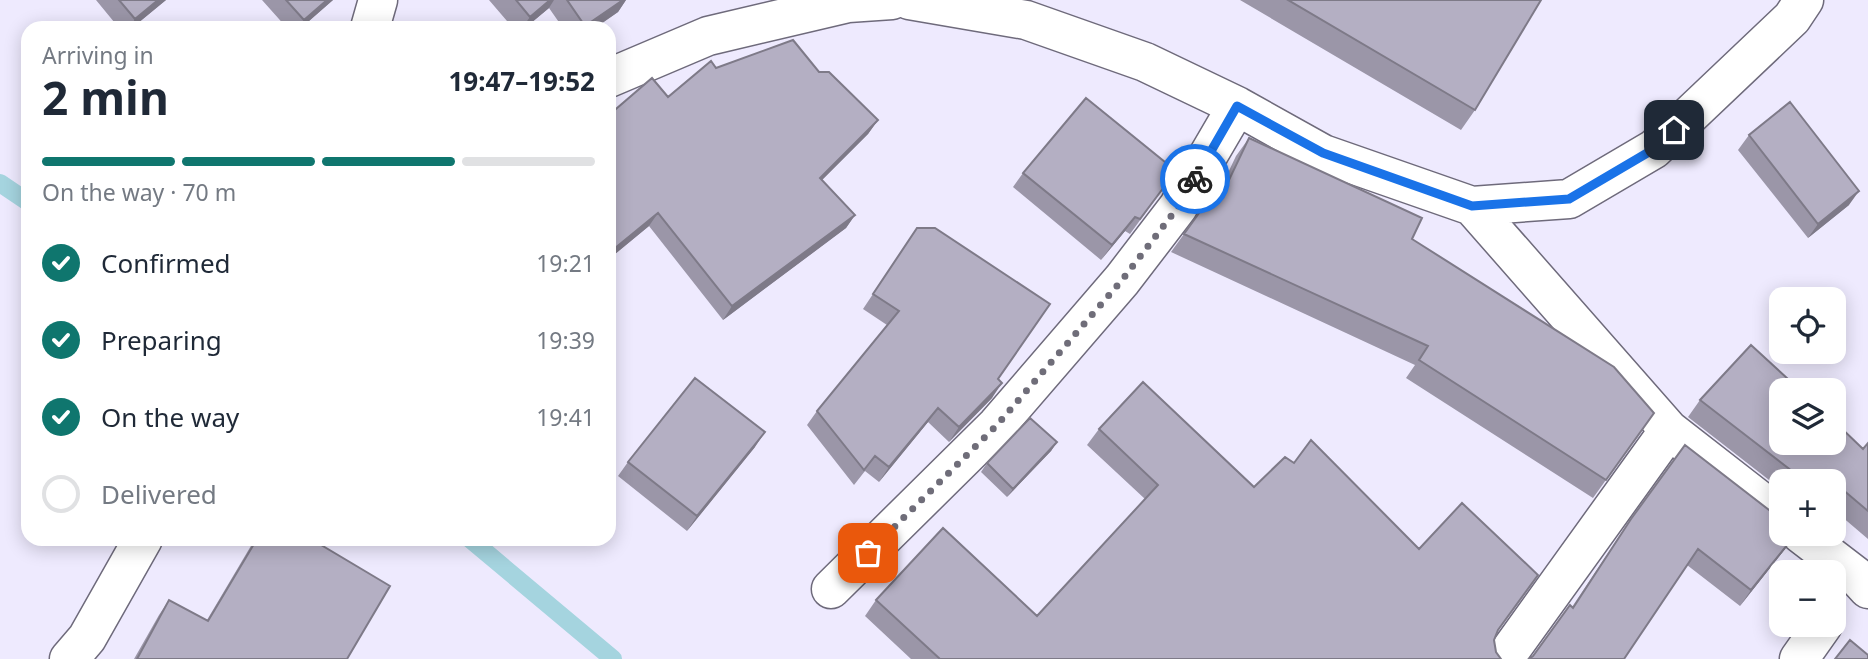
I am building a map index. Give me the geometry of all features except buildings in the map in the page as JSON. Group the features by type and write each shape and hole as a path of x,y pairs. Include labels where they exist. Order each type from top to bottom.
{"street":[{"path":"372,21 378,0"},
{"path":"616,75 708,36 846,1 892,0"},
{"path":"909,0 1033,10 1237,106 1323,153 1472,206 1569,199 1654,149 1792,18 1804,0"},
{"path":"831,589 997,425 1122,280 1178,207 1237,106"},
{"path":"1472,206 1669,430 1769,508"},
{"path":"1504,659 1669,430"},
{"path":"69,659 87,638 139,546"},
{"path":"1816,546 1862,583 1846,598"},
{"path":"1799,659 1815,637"}],"waterway":[{"path":"0,183 21,197"},
{"path":"478,546 613,659"}],"way so far":[{"path":"868,553 997,425 1122,280 1178,207 1195,179"}],"route":[{"path":"1195,179 1237,106 1323,153 1472,206 1569,199 1654,149 1674,130"}]}
